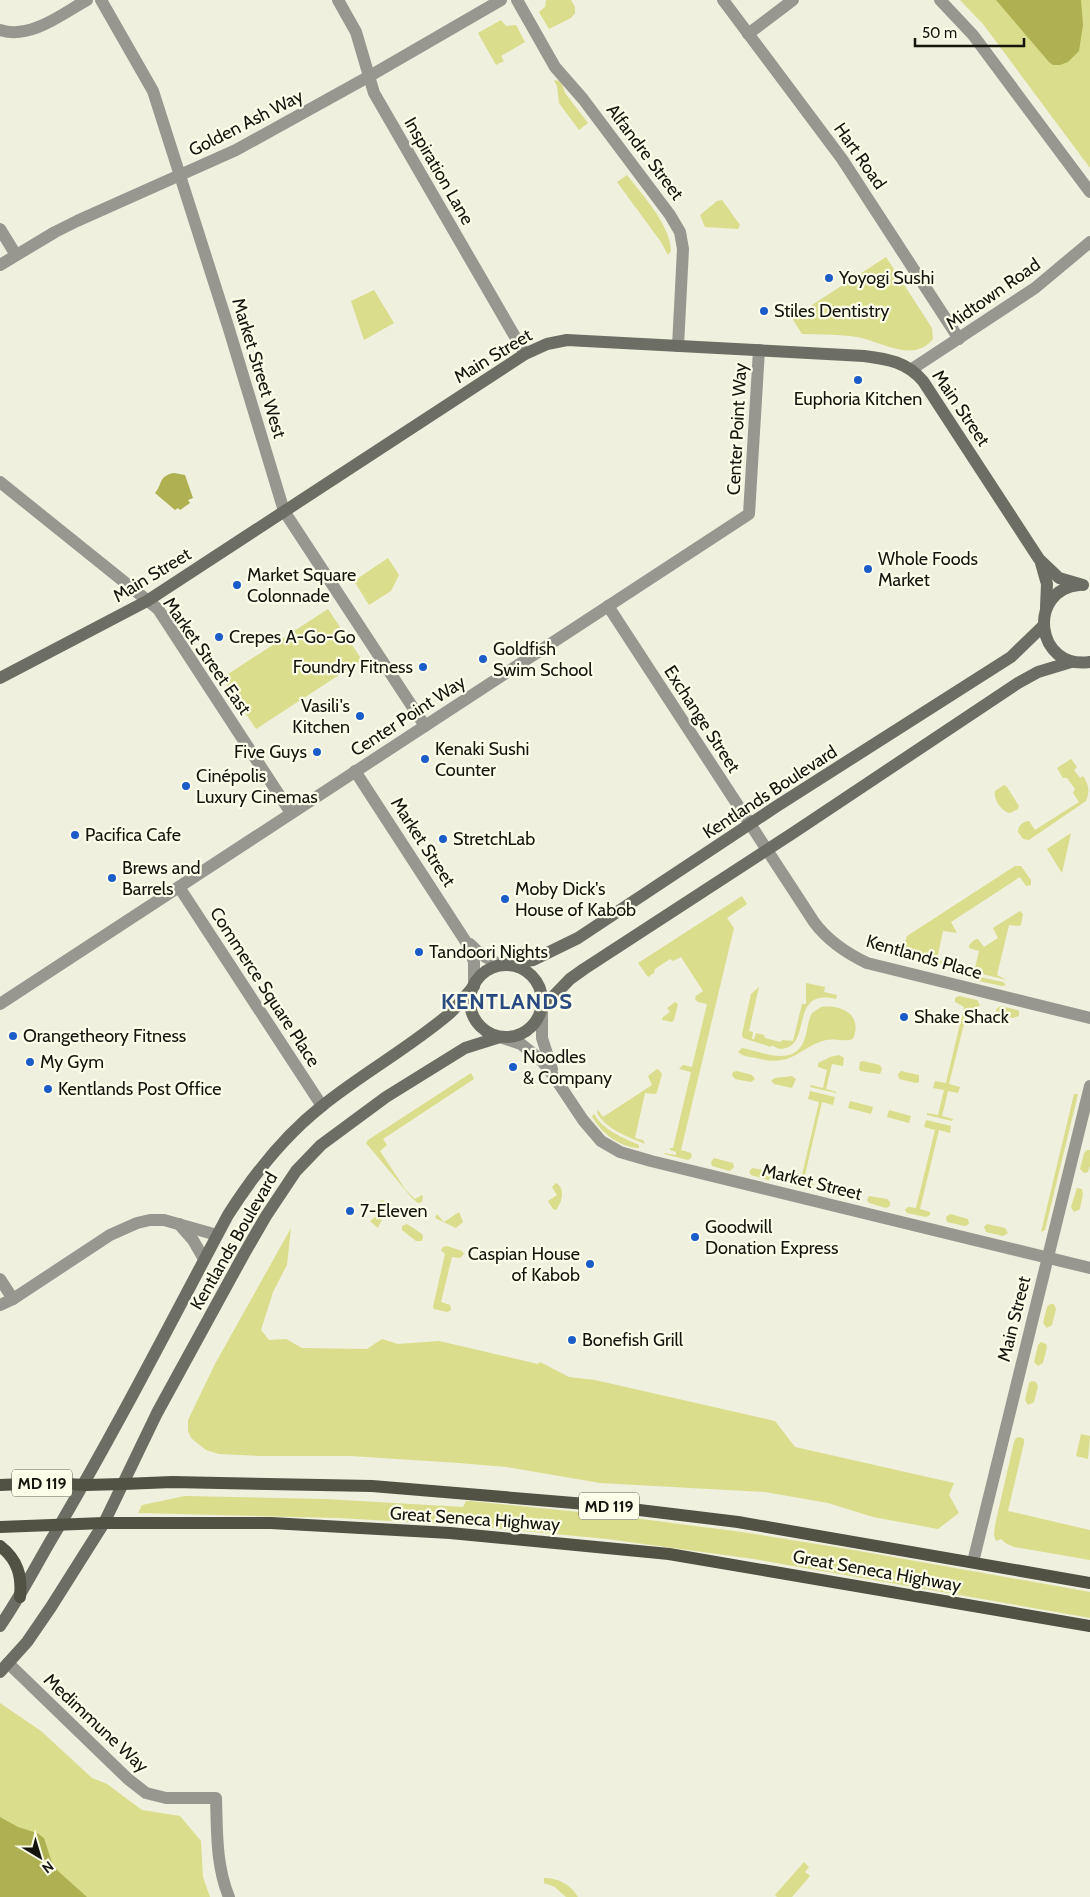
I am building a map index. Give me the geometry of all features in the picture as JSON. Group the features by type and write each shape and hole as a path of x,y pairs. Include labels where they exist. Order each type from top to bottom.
{"main road":[{"name":"Great Seneca Highway","path":"0,1485 172,1482 372,1486 598,1505 738,1522 1090,1583"},
{"name":"Great Seneca Highway","path":"0,1527 104,1523 271,1523 450,1533 669,1554 1090,1626"},
{"path":"0,1546 16,1564 21,1580 20,1597"}],"street":[{"path":"0,30 8,32 25,31 44,24 87,0"},
{"name":"Market Street West","path":"101,0 153,90 284,511 425,726"},
{"name":"Inspiration Lane","path":"338,0 356,32 374,93 524,354"},
{"name":"Golden Ash Way","path":"0,265 55,232 90,214 236,150 501,0"},
{"name":"Alfandre Street","path":"517,0 555,67 583,99 680,232 683,249 678,346"},
{"name":"Hart Road","path":"723,0 842,159 959,339"},
{"path":"748,34 793,0"},
{"path":"940,0 973,36 1090,192"},
{"path":"0,229 16,255"},
{"name":"Midtown Road","path":"912,369 1035,288 1090,242"},
{"name":"Main Street","path":"0,678 147,601 524,354 547,344 567,340 878,358 892,360 912,369 923,381 1039,559 1048,584 1048,598 1044,620"},
{"name":"Center Point Way","path":"0,1004 749,514 759,350"},
{"name":"Market Street East","path":"0,482 158,609 291,813"},
{"name":"Main Street","path":"1039,559 1059,578 1086,585"},
{"name":"Kentlands Boulevard","path":"503,965 533,960 578,938 1011,657 1044,620 1049,603 1060,592 1074,586 1086,585"},
{"name":"Exchange Street","path":"608,606 767,850"},
{"path":"1044,620 1049,644 1054,652 1073,662 1090,666"},
{"path":"542,1008 540,988 533,976 525,970 503,965 486,972 474,986 470,1004 474,1018 483,1029 500,1037 517,1036 525,1032 534,1024 542,1008 570,979 1018,683 1038,672 1073,662 1090,662"},
{"name":"Market Street","path":"355,771 461,932 480,955 490,961 503,965"},
{"name":"Kentlands Place","path":"767,850 821,931 837,945 858,958 913,975 1090,1018"},
{"name":"Commerce Square Place","path":"179,887 322,1106"},
{"name":"Market Street","path":"461,932 473,959 475,971 474,986"},
{"name":"Kentlands Boulevard","path":"0,1626 20,1597 85,1485 217,1235 246,1187 264,1162 322,1106 431,1029 474,986"},
{"name":"Market Street","path":"542,1008 542,1038 557,1081"},
{"name":"Kentlands Boulevard","path":"4,1668 26,1642 51,1607 104,1523 157,1413 244,1254 266,1216 296,1172 321,1145 386,1097 465,1048 500,1037"},
{"name":"Market Street","path":"500,1037 521,1044 542,1061 591,1130 611,1148 627,1154 1090,1268"},
{"name":"Main Street","path":"973,1562 1090,1086"},
{"path":"0,1305 13,1299 124,1228 150,1220 164,1220 217,1235"},
{"path":"179,1224 193,1240 204,1260"},
{"path":"0,1279 13,1299"},
{"name":"Medimmune Way","path":"4,1668 128,1780 146,1793 166,1798 216,1798 220,1867 229,1897"}],"green space":[{"path":"546,0 571,0 575,7 575,13 571,18 549,29 539,12 545,7"},
{"path":"960,0 1090,0 1090,168 983,24"},
{"path":"501,20 506,26 516,25 525,42 501,56 504,61 496,65 478,33"},
{"path":"554,80 562,84 565,93 588,123 579,130 559,103 557,86"},
{"path":"627,175 661,221 669,241 671,251 668,255 661,242 617,182"},
{"path":"722,200 740,225 738,229 705,227 700,215 717,201"},
{"path":"886,257 932,328 933,339 925,346 916,350 906,350 896,349 857,337 802,334 792,318"},
{"path":"374,290 394,323 364,340 351,301"},
{"path":"388,558 399,575 391,591 369,605 354,581"},
{"path":"328,609 362,660 256,729 222,678"},
{"path":"1071,759 1077,767 1074,770 1080,778 1083,776 1088,785 1086,801 1029,840 1023,839 1018,832 1023,823 1029,821 1035,830 1079,802 1073,793 1075,789 1067,778 1063,778 1057,768"},
{"path":"1004,785 1019,806 1018,809 1010,813 1001,808 995,798 995,791"},
{"path":"1071,833 1062,873 1047,849"},
{"path":"1015,866 1021,866 1031,880 1031,885 1026,886 1020,877 951,922 957,933 943,931 937,959 947,963 942,964 902,954 907,936"},
{"path":"742,896 747,904 727,918 734,928 681,1150 691,1153 692,1157 688,1160 664,1154 676,1155 676,1152 670,1150 670,1148 673,1148 691,1072 679,1069 683,1065 692,1067 707,1004 698,1002 695,999 703,991 681,957 673,961 670,959 655,969 654,973 648,977 638,963"},
{"path":"1020,911 1023,914 1021,925 1009,925 997,975 1007,980 970,971 964,967 975,968 979,951 969,948 969,945 974,940 978,939 984,947 998,938 993,928"},
{"path":"965,974 1003,982 1006,985 1002,986 974,980"},
{"path":"806,983 825,987 824,992 837,995 836,999 822,998 812,1001 803,1017 798,1036 793,1043 786,1048 780,1049 772,1045 771,1047 743,1038 742,1034 751,994 759,987 749,1031 753,1032 752,1039 754,1039 756,1033 764,1035 765,1038 780,1042 783,1040 793,1041 802,1004 806,1004"},
{"path":"959,996 977,1000 980,1005 976,1009 968,1008 949,1084 960,1087 958,1093 948,1091 942,1116 953,1119 952,1121 927,1115 927,1113 938,1115 944,1090 933,1088 935,1081 946,1083 964,1007 955,1002 955,998"},
{"path":"675,1002 678,1004 674,1020 672,1022 662,1020 670,1012 667,1008"},
{"path":"1001,1006 1019,1011 1019,1016 1013,1018 997,1014 996,1009"},
{"path":"821,1007 836,1007 849,1013 855,1023 853,1039 826,1040 816,1043 794,1056 778,1061 749,1057 738,1052 742,1048 775,1056 791,1054 798,1050 803,1043 812,1013"},
{"path":"839,1055 844,1058 843,1066 832,1064 826,1089 837,1092 810,1087 811,1085 823,1088 827,1070 818,1067 818,1063"},
{"path":"860,1062 880,1065 882,1069 880,1074 860,1071"},
{"path":"657,1069 662,1074 657,1092 655,1094 645,1093 635,1138 643,1140 645,1144 612,1128 597,1113 598,1110 603,1117 652,1085 648,1076"},
{"path":"737,1071 752,1075 755,1079 751,1082 735,1079 732,1075 733,1072"},
{"path":"901,1071 919,1075 919,1082 899,1079 898,1074"},
{"path":"471,1073 474,1079 383,1139 387,1145 380,1151 405,1189 415,1199 422,1195 422,1202 418,1203 412,1198 366,1143"},
{"path":"792,1076 796,1079 792,1088 774,1084 771,1081 775,1078"},
{"path":"810,1091 835,1097 833,1105 822,1102 804,1179 814,1184 812,1188 806,1189 799,1188 788,1181 791,1177 801,1179 819,1102 808,1099"},
{"path":"1074,1094 1078,1094 1045,1230 1041,1232"},
{"path":"850,1101 873,1107 871,1114 848,1108"},
{"path":"889,1110 911,1116 909,1123 887,1117"},
{"path":"594,1114 608,1129 639,1145 639,1148 624,1145 611,1138 600,1128 592,1116"},
{"path":"926,1120 951,1126 950,1133 939,1130 920,1209 930,1212 930,1215 926,1217 907,1213 905,1210 908,1207 916,1208 935,1130 924,1127"},
{"path":"1090,1150 1090,1166 1088,1172 1084,1173 1080,1169 1084,1153"},
{"path":"714,1158 733,1163 734,1167 730,1171 712,1166 711,1162"},
{"path":"752,1168 770,1171 773,1176 768,1180 751,1175 749,1172"},
{"path":"556,1183 561,1189 562,1196 556,1210 553,1209 548,1201 557,1195 552,1187"},
{"path":"833,1186 850,1191 851,1196 847,1198 830,1194 828,1189"},
{"path":"1077,1188 1082,1189 1083,1194 1080,1209 1074,1212 1071,1207"},
{"path":"869,1196 887,1199 890,1202 890,1206 886,1208 869,1203 867,1200"},
{"path":"383,1200 387,1208 378,1228 370,1221 384,1210 378,1202"},
{"path":"459,1212 463,1222 456,1228 435,1218 437,1214 444,1222"},
{"path":"950,1214 968,1219 969,1224 965,1226 947,1222 946,1217"},
{"path":"407,1224 422,1234 422,1241 416,1241 402,1230 402,1226"},
{"path":"987,1224 1005,1228 1008,1233 1003,1236 986,1232 984,1227"},
{"path":"291,1228 287,1265 273,1292 261,1330 269,1340 286,1339 302,1348 367,1349 382,1339 398,1344 439,1341 538,1364 540,1362 569,1377 595,1380 775,1421 795,1447 954,1483 949,1495 959,1513 938,1529 873,1517 828,1503 765,1492 600,1483 507,1467 459,1463 351,1456 219,1454 206,1450 191,1438 188,1431 188,1420 215,1364"},
{"path":"447,1246 462,1251 464,1254 460,1258 452,1257 441,1302 450,1305 451,1310 447,1312 434,1309 433,1307 445,1254 441,1250"},
{"path":"1050,1304 1054,1304 1056,1309 1052,1325 1047,1328 1043,1323 1047,1307"},
{"path":"1041,1342 1046,1344 1047,1347 1043,1363 1038,1366 1034,1362 1038,1345"},
{"path":"1032,1381 1036,1382 1038,1386 1034,1402 1028,1405 1025,1400 1029,1383"},
{"path":"1081,1434 1090,1436 1088,1459 1076,1456"},
{"path":"1016,1438 1024,1439 1024,1443 1008,1511 1090,1530 1090,1560 1014,1547 1001,1539 996,1541 994,1535 995,1525 1014,1442"},
{"path":"185,1496 325,1499 463,1507 466,1501 470,1501 618,1516 742,1532 1090,1592 1090,1618 754,1559 607,1539 462,1525 338,1518 138,1513 142,1505"},
{"path":"0,1703 41,1731 92,1778 107,1784 142,1810 180,1816 201,1841 203,1877 210,1897 0,1897"},
{"path":"804,1862 809,1867 805,1872 810,1876 792,1897 777,1897 775,1895"},
{"path":"544,1878 554,1879 563,1883 578,1897 566,1897 555,1887 544,1883"}],"shaded area":[{"path":"996,0 1081,0 1083,25 1079,51 1068,62 1053,65"},
{"path":"174,473 185,475 193,498 188,500 190,503 180,510 178,508 175,510 155,493 163,478"},
{"path":"0,1817 44,1838 52,1863 59,1872 87,1897 0,1897"}],"place":[{"name":"Yoyogi Sushi","path":"829,278"},
{"name":"Stiles Dentistry","path":"764,311"},
{"name":"Euphoria Kitchen","path":"858,380"},
{"name":"Whole Foods Market","path":"868,569"},
{"name":"Market Square Colonnade","path":"237,585"},
{"name":"Crepes A-Go-Go","path":"219,637"},
{"name":"Goldfish Swim School","path":"483,659"},
{"name":"Foundry Fitness","path":"423,667"},
{"name":"Vasili's Kitchen","path":"360,716"},
{"name":"Five Guys","path":"317,752"},
{"name":"Kenaki Sushi Counter","path":"425,759"},
{"name":"Cinépolis Luxury Cinemas","path":"186,786"},
{"name":"Pacifica Cafe","path":"75,835"},
{"name":"StretchLab","path":"443,839"},
{"name":"Brews and Barrels","path":"112,878"},
{"name":"Moby Dick's House of Kabob","path":"505,899"},
{"name":"Tandoori Nights","path":"419,952"},
{"name":"Shake Shack","path":"904,1017"},
{"name":"Orangetheory Fitness","path":"13,1036"},
{"name":"My Gym","path":"30,1062"},
{"name":"Noodles & Company","path":"513,1067"},
{"name":"Kentlands Post Office","path":"48,1089"},
{"name":"7-Eleven","path":"350,1211"},
{"name":"Goodwill Donation Express","path":"695,1237"},
{"name":"Caspian House of Kabob","path":"590,1264"},
{"name":"Bonefish Grill","path":"572,1340"}],"district":[{"name":"KENTLANDS","path":"507,1001"}]}
